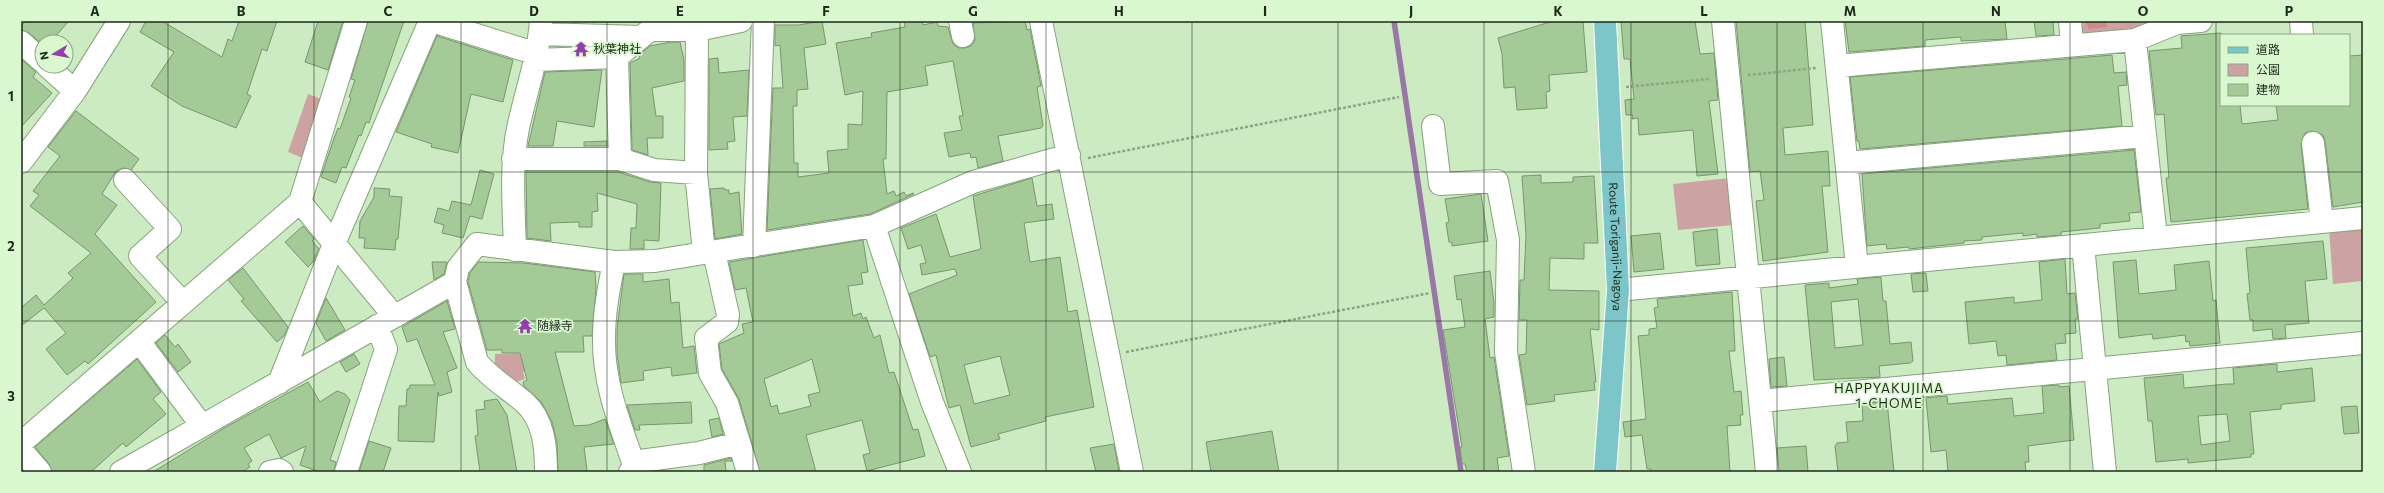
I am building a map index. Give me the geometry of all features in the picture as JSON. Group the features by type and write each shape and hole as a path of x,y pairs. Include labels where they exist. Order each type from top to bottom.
{"main road":[{"name":"Route Toriganji-Nagoya","path":"1605,21 1618,290 1605,472"}],"street":[{"path":"21,162 75,91 119,21"},
{"path":"21,443 300,202 356,21"},
{"path":"279,382 334,244 431,21 617,57 652,29"},
{"path":"539,42 652,29 697,30 741,21"},
{"path":"754,246 764,21"},
{"path":"1041,21 1132,472"},
{"path":"1723,21 1750,277 1767,472"},
{"path":"1832,21 1857,267"},
{"path":"2070,21 2072,45"},
{"path":"1837,66 2135,40 2177,22 2201,21"},
{"path":"2301,21 2302,34"},
{"path":"697,30 696,173 709,253 728,315 727,322 706,338 710,373 727,403 748,472"},
{"path":"2135,40 2156,238"},
{"path":"21,42 34,54"},
{"path":"514,250 514,159 518,128 539,42"},
{"path":"617,57 620,159"},
{"path":"56,74 75,91"},
{"path":"1433,126 1440,184 1497,181 1508,240 1506,352 1524,472"},
{"path":"1847,163 2145,136"},
{"path":"2313,143 2322,222"},
{"path":"546,472 546,456 542,428 526,404 484,370 477,362 455,282 458,268 477,244 614,262 655,261 874,226 973,182 1069,158"},
{"path":"514,159 620,159 654,170 696,173"},
{"path":"125,180 170,229 140,256 183,303"},
{"path":"300,202 334,244 385,321 386,349 346,472"},
{"path":"1618,290 2363,218"},
{"path":"874,226 932,402 960,472"},
{"path":"2083,245 2105,472"},
{"path":"614,262 606,306 605,363 612,402 632,467 700,463 739,443"},
{"path":"121,472 455,282"},
{"path":"139,341 202,426"},
{"path":"1761,401 2363,343"},
{"path":"21,450 40,472"},
{"path":"270,472 279,470 282,472"}],"path":[{"path":"1069,158 1399,97"},
{"path":"1108,355 1430,293"}],"green space":[{"path":"2080,21 2165,21 2137,29 2085,33 2081,30"},
{"path":"308,94 327,101 308,160 288,152"},
{"path":"1729,178 1734,225 1678,230 1673,184"},
{"path":"2363,225 2363,281 2333,284 2329,228"},
{"path":"543,353 543,358 523,372 525,379 509,384 495,372 495,354"}],"shaded area":[{"path":"2085,21 2105,21 2108,27 2089,29"}],"building":[{"path":"26,21 69,21 57,34 34,34 34,37 29,33 21,30 21,26"},
{"path":"146,21 162,21 222,57 228,39 232,41 239,21 277,21 267,51 262,49 247,94 251,96 236,128 182,106 151,86 174,52 140,32"},
{"path":"318,21 343,21 328,70 305,62"},
{"path":"368,21 404,21 369,123 366,122 361,136 359,135 346,168 342,167 336,183 321,177 338,128 340,129 351,98 349,97 355,80 351,79"},
{"path":"822,21 826,44 804,48 808,89 797,90 797,106 793,106 794,163 798,163 798,177 829,173 827,151 848,149 848,124 862,125 863,91 845,95 836,43 872,37 871,33 905,27 904,21 922,21 923,25 937,22 938,26 948,27 953,44 959,48 965,48 971,46 975,40 973,23 1025,21 1027,30 1030,29 1041,86 1037,87 1043,126 1041,128 998,136 1003,161 978,168 976,157 971,158 970,153 949,157 944,133 962,130 959,116 963,116 953,61 925,66 928,85 887,92 886,159 883,159 887,194 894,191 896,196 904,192 906,196 913,193 914,194 870,214 767,230 773,88 783,88 780,45 775,46 775,25 798,25"},
{"path":"1553,21 1583,21 1587,72 1549,75 1550,91 1546,92 1547,108 1517,110 1515,87 1504,88 1502,54 1498,38"},
{"path":"1621,21 1695,21 1700,54 1714,53 1718,100 1709,101 1718,174 1697,176 1693,130 1639,135 1638,118 1632,119 1633,115 1626,115 1625,100 1634,99 1630,59 1624,59"},
{"path":"1736,21 1805,21 1813,125 1783,128 1785,155 1828,151 1830,186 1822,186 1828,252 1763,261 1756,201 1764,200 1760,171 1750,172"},
{"path":"1845,21 2005,21 2007,39 1961,41 1961,37 1925,40 1925,46 1849,52"},
{"path":"2034,21 2053,21 2054,35 2036,36"},
{"path":"2221,33 2220,106 2240,106 2242,124 2278,120 2276,106 2350,106 2350,56 2363,55 2363,202 2333,207 2325,141 2323,135 2312,131 2305,133 2301,144 2308,209 2171,222 2166,178 2169,178 2164,114 2156,115 2149,51 2182,48 2181,36"},
{"path":"437,36 513,60 503,102 471,94 458,153 431,147 432,144 396,132"},
{"path":"680,42 684,60 684,81 652,88 656,116 663,116 663,138 647,138 648,155 632,150 630,63 640,58 639,55 650,46"},
{"path":"2112,55 2114,73 2126,72 2127,85 2118,86 2122,126 1860,149 1859,141 1857,141 1850,77"},
{"path":"718,58 719,73 749,70 747,116 733,117 735,141 727,142 728,149 709,150 709,59"},
{"path":"21,59 34,70 35,74 33,77 52,93 21,127"},
{"path":"602,70 594,127 557,121 553,146 528,146 545,72"},
{"path":"76,111 139,159 131,170 123,168 116,171 102,194 117,205 95,234 156,302 88,364 85,361 67,375 46,349 66,333 44,308 21,326 21,308 36,295 44,305 73,278 68,273 91,253 30,206 39,195 33,191 60,156 48,147"},
{"path":"607,141 607,146 584,146 584,142"},
{"path":"2134,150 2141,212 2129,213 2130,221 2100,224 2100,228 2061,232 2061,235 2037,237 2037,234 2023,236 2023,233 1982,237 1982,240 1964,241 1964,243 1909,249 1909,247 1887,249 1886,244 1867,246 1862,174"},
{"path":"480,170 494,174 482,219 470,216 463,238 442,233 444,225 434,222 438,208 449,211 452,201 471,205"},
{"path":"526,172 618,172 650,182 661,183 659,241 644,240 644,249 630,249 631,228 636,228 637,204 597,193 598,211 592,212 592,227 579,227 579,222 550,223 551,241 527,238"},
{"path":"1541,175 1541,183 1573,182 1573,177 1594,176 1598,243 1584,243 1584,259 1550,258 1549,290 1599,291 1599,330 1590,329 1596,382 1594,382 1595,390 1554,395 1555,401 1527,405 1519,355 1526,354 1527,320 1519,320 1520,280 1524,280 1526,235 1522,176"},
{"path":"1032,178 1037,206 1052,204 1054,219 1024,223 1030,262 1060,257 1068,312 1077,310 1094,407 1045,417 1046,421 998,434 1000,439 971,447 960,405 949,408 936,355 930,357 909,294 957,275 955,269 922,275 920,264 926,263 921,245 908,249 901,228 936,214 950,257 981,249 973,196","holes":["1000,356 1010,395 974,404 964,365"]},
{"path":"374,188 390,189 389,196 402,197 398,239 396,239 395,250 364,248 365,238 359,238 360,221 374,197"},
{"path":"724,188 725,190 729,190 729,194 739,192 742,234 715,239 710,189"},
{"path":"1481,194 1488,241 1452,246 1452,242 1449,242 1446,223 1449,222 1445,199"},
{"path":"303,226 314,239 312,241 319,249 313,262 308,267 285,242"},
{"path":"1717,229 1720,264 1696,266 1693,232"},
{"path":"1660,233 1664,269 1634,272 1631,236"},
{"path":"863,240 868,272 861,273 863,284 848,286 853,316 861,313 863,319 866,317 874,338 880,335 889,373 894,372 913,430 918,429 925,456 867,471 863,455 870,453 862,420 806,435 816,472 760,472 739,399 722,369 719,344 744,333 742,324 753,322 746,288 735,290 729,262","holes":["812,359 820,392 808,395 811,406 779,414 777,405 771,407 764,379"]},
{"path":"2323,241 2327,279 2305,281 2309,323 2285,325 2286,338 2273,339 2272,329 2253,331 2253,320 2250,320 2247,294 2250,293 2246,248"},
{"path":"2065,259 2067,294 2075,293 2078,319 2075,319 2076,333 2065,334 2066,343 2055,344 2057,360 2007,365 2006,355 1998,356 1996,341 1969,344 1965,302 2014,297 2014,303 2042,300 2039,262"},
{"path":"2136,260 2139,294 2176,290 2174,265 2209,261 2213,301 2216,300 2220,343 2190,346 2189,341 2186,342 2185,335 2153,339 2152,334 2119,338 2113,262"},
{"path":"432,262 447,262 444,274 434,280"},
{"path":"478,262 524,263 595,272 596,289 592,336 583,336 584,352 555,352 574,426 589,425 605,419 614,444 584,447 587,470 584,472 558,472 557,443 552,422 542,403 524,386 523,382 527,380 520,353 502,353 502,350 487,350 468,282 470,273"},
{"path":"243,268 288,327 284,336 277,342 241,301 244,299 228,280"},
{"path":"1490,271 1494,303 1494,317 1485,319 1490,358 1494,357 1509,456 1497,458 1499,472 1467,472 1465,464 1462,464 1460,447 1462,447 1443,330 1465,327 1461,299 1457,300 1454,276"},
{"path":"1926,273 1928,291 1913,292 1911,274"},
{"path":"624,274 643,274 643,282 669,279 671,303 679,302 683,348 694,346 697,373 672,376 671,367 643,371 644,380 621,383 617,353 617,329"},
{"path":"1881,277 1883,301 1886,301 1890,344 1911,342 1913,361 1910,363 1879,366 1880,377 1814,380 1805,285 1829,283 1829,288 1858,284 1857,279","holes":["1858,299 1863,345 1835,348 1831,302"]},
{"path":"1732,292 1735,351 1729,351 1734,392 1741,391 1743,415 1740,415 1741,425 1727,426 1730,472 1651,472 1651,469 1647,469 1642,435 1625,437 1623,422 1646,419 1638,336 1649,335 1649,329 1657,328 1654,308 1658,307 1657,299"},
{"path":"326,298 345,330 326,341 316,323"},
{"path":"447,301 455,329 443,332 457,368 447,372 452,392 439,396 438,392 434,442 398,441 399,406 406,406 407,389 409,389 410,385 435,385 417,339 407,342 402,327"},
{"path":"165,335 175,347 178,344 191,362 178,372 156,343"},
{"path":"354,354 360,364 346,372 340,362"},
{"path":"1784,357 1787,386 1771,387 1769,359"},
{"path":"137,359 161,392 153,399 166,414 126,447 123,443 91,472 52,472 49,464 35,447"},
{"path":"2277,364 2277,372 2312,368 2315,401 2284,404 2281,405 2281,409 2250,412 2254,454 2251,454 2251,457 2188,463 2188,459 2156,462 2152,421 2148,421 2144,378 2183,374 2184,388 2234,384 2233,368","holes":["2227,414 2230,441 2201,445 2198,416"]},
{"path":"308,382 320,402 337,391 345,394 350,400 330,460 336,462 334,472 320,472 300,465 306,446 281,458 269,434 244,448 252,461 248,464 250,467 242,472 153,472 226,427"},
{"path":"2059,385 2059,387 2069,386 2074,440 2028,446 2029,462 2025,462 2026,472 1948,472 1946,450 1931,452 1926,398 1947,396 1948,404 2012,398 2014,416 2044,413 2042,386"},
{"path":"497,399 507,415 517,472 480,472 475,436 478,435 476,410 485,409 484,401"},
{"path":"1887,401 1894,472 1838,472 1835,446 1837,443 1848,442 1846,422 1863,421 1862,404"},
{"path":"691,402 692,423 639,425 640,430 635,430 627,405"},
{"path":"2357,406 2359,433 2344,434 2341,407"},
{"path":"719,418 723,434 712,437 709,420"},
{"path":"1272,431 1279,472 1211,472 1206,442"},
{"path":"369,441 391,448 383,472 359,472"},
{"path":"1114,444 1119,472 1096,472 1090,448"},
{"path":"1806,446 1808,472 1779,472 1777,448"},
{"path":"731,458 732,461 725,461 726,472 704,472 704,465"}],"waterway":[{"path":"1394,21 1461,472"}],"place":[{"name":"秋葉神社","path":"581,49"},
{"name":"随縁寺","path":"525,326"}],"district":[{"name":"HAPPYAKUJIMA 1-CHOME","path":"1889,396"}]}
